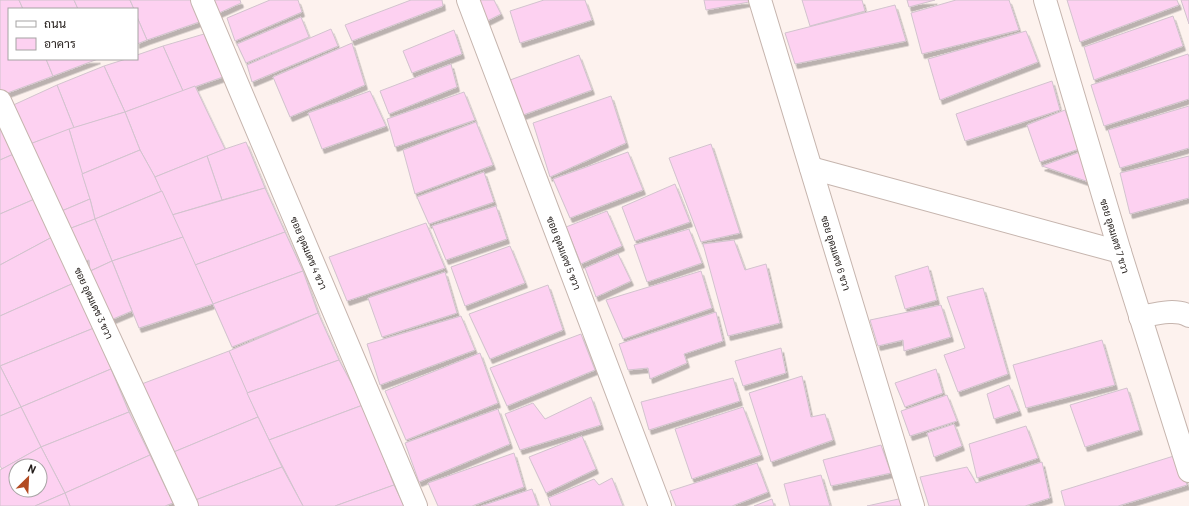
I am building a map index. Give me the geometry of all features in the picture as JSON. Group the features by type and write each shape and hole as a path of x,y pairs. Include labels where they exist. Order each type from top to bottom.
{"street":[{"name":"ซอย อุดมเดช 4 ขวา","path":"202,0 416,506"},
{"name":"ซอย อุดมเดช 5 ขวา","path":"468,0 660,506"},
{"name":"ซอย อุดมเดช 6 ขวา","path":"760,0 913,506"},
{"name":"ซอย อุดมเดช 7 ขวา","path":"1045,0 1120,252 1189,471"},
{"name":"ซอย อุดมเดช 3 ขวา","path":"0,101 187,506"},
{"path":"811,168 1120,252"},
{"path":"1140,317 1164,311 1186,314 1189,316"}],"building":[{"path":"0,0 19,0 23,8 8,8 8,60 46,60 53,76 2,95 0,90"},
{"path":"19,0 74,0 78,8 23,8"},
{"path":"74,0 130,0 134,8 78,8"},
{"path":"130,0 197,0 205,20 147,40 138,19 138,8 134,8"},
{"path":"214,0 240,0 241,3 219,13"},
{"path":"270,0 298,0 302,12 235,41 227,18"},
{"path":"411,0 442,0 443,6 352,41 345,25"},
{"path":"477,0 494,0 501,14 487,21"},
{"path":"544,0 585,0 592,20 520,43 510,11"},
{"path":"704,0 748,0 749,2 706,10"},
{"path":"802,0 862,0 865,11 810,26"},
{"path":"907,0 935,0 909,7"},
{"path":"956,0 1009,0 1019,30 922,54 911,13"},
{"path":"1067,0 1177,0 1179,5 1080,42"},
{"path":"1181,0 1189,0 1189,24"},
{"path":"895,5 906,41 795,64 785,33"},
{"path":"1173,16 1183,46 1094,80 1084,47"},
{"path":"301,17 309,37 246,63 237,44"},
{"path":"138,19 147,40 138,44"},
{"path":"331,29 338,46 252,82 247,65"},
{"path":"454,30 462,54 412,73 403,51"},
{"path":"1026,31 1038,62 940,100 928,59"},
{"path":"204,34 223,77 183,91 163,46"},
{"path":"352,43 365,85 290,117 273,77"},
{"path":"163,46 183,91 125,112 104,66 123,60 138,60 138,55"},
{"path":"1188,54 1189,99 1104,126 1091,85"},
{"path":"579,55 592,90 523,115 510,80"},
{"path":"46,60 95,60 53,76"},
{"path":"451,64 457,87 389,114 380,91"},
{"path":"104,66 125,112 74,128 57,85"},
{"path":"1052,81 1060,110 965,141 956,114"},
{"path":"57,85 74,128 30,144 9,107"},
{"path":"195,86 225,149 155,177 140,150 125,112"},
{"path":"370,91 386,126 322,149 308,113"},
{"path":"464,92 475,120 395,147 387,119"},
{"path":"611,96 626,143 550,177 533,123"},
{"path":"1189,106 1189,148 1120,168 1108,130"},
{"path":"1065,110 1079,149 1040,162 1027,125"},
{"path":"125,112 140,150 82,174 69,129"},
{"path":"0,121 16,153 0,160"},
{"path":"476,122 493,165 415,194 403,150"},
{"path":"69,129 90,199 57,213 30,144"},
{"path":"246,142 265,188 222,200 207,156"},
{"path":"711,144 740,233 701,242 669,158"},
{"path":"140,150 162,191 95,219 82,174"},
{"path":"628,152 643,190 570,218 553,179"},
{"path":"1080,152 1089,182 1042,166"},
{"path":"16,153 37,198 0,214 0,160"},
{"path":"207,156 222,200 172,215 155,177"},
{"path":"1189,156 1189,198 1130,214 1120,173"},
{"path":"484,172 494,202 429,224 417,197"},
{"path":"675,184 690,222 635,241 622,207"},
{"path":"265,188 285,232 195,265 172,215"},
{"path":"162,191 183,237 112,261 95,219"},
{"path":"37,198 54,236 0,265 0,214"},
{"path":"90,199 95,219 66,230 57,213"},
{"path":"496,206 507,239 446,260 432,226"},
{"path":"607,211 622,246 581,264 566,227"},
{"path":"95,219 112,261 90,271 89,260 78,263 66,230"},
{"path":"426,223 445,268 347,301 329,257"},
{"path":"689,229 702,263 647,282 634,245"},
{"path":"285,232 303,271 213,304 195,265"},
{"path":"54,236 74,283 0,316 0,265"},
{"path":"183,237 213,304 139,328 112,261"},
{"path":"734,240 745,270 766,264 780,323 728,336 703,244"},
{"path":"510,246 525,283 465,306 451,267"},
{"path":"618,254 631,281 596,297 585,268"},
{"path":"112,261 132,311 106,322 84,274"},
{"path":"928,266 937,300 905,309 895,276"},
{"path":"303,271 318,313 232,347 213,304"},
{"path":"701,271 712,308 623,339 606,300"},
{"path":"445,272 457,313 382,337 368,298"},
{"path":"74,283 94,328 0,366 0,316"},
{"path":"548,285 563,330 490,359 469,314"},
{"path":"983,288 1008,374 958,392 944,355 965,348 947,297"},
{"path":"941,305 951,337 904,351 903,340 878,346 870,320"},
{"path":"716,312 723,341 684,354 687,363 650,379 648,368 628,370 619,344"},
{"path":"318,313 339,360 247,393 229,351"},
{"path":"461,316 475,350 380,385 367,344"},
{"path":"94,328 111,369 21,407 0,366"},
{"path":"581,334 595,370 507,406 490,368"},
{"path":"1102,340 1115,385 1026,408 1013,365"},
{"path":"781,348 786,373 743,386 735,361"},
{"path":"229,351 258,417 169,454 139,385"},
{"path":"480,353 498,403 406,440 385,391"},
{"path":"339,360 363,405 269,440 247,393"},
{"path":"0,366 21,407 0,416"},
{"path":"111,369 129,412 41,447 21,407"},
{"path":"936,369 943,393 905,407 895,383"},
{"path":"802,376 811,417 825,414 833,440 771,462 749,393"},
{"path":"733,378 740,401 649,430 641,402"},
{"path":"1009,385 1019,411 994,419 987,394"},
{"path":"1127,388 1140,430 1085,447 1070,405"},
{"path":"947,395 957,421 910,436 901,411"},
{"path":"591,397 601,425 520,450 505,414 533,403 545,419"},
{"path":"363,405 394,485 335,506 303,506 269,440"},
{"path":"21,407 41,447 22,458 8,458 8,466 2,469 0,466 0,416"},
{"path":"743,407 761,455 692,479 675,429"},
{"path":"498,409 510,444 419,482 405,443"},
{"path":"129,412 150,455 65,493 41,447"},
{"path":"258,417 282,467 193,501 169,454"},
{"path":"954,424 962,446 934,457 927,433"},
{"path":"1026,426 1038,458 977,478 969,444"},
{"path":"582,436 596,469 546,493 529,457"},
{"path":"881,445 891,473 831,486 823,460"},
{"path":"41,447 47,458 21,458"},
{"path":"514,453 524,487 472,506 438,506 428,483"},
{"path":"150,455 173,503 165,506 70,506 65,493"},
{"path":"1177,455 1187,485 1118,506 1065,506 1061,491"},
{"path":"48,460 65,493 35,506 0,506 0,470 8,466 8,498 48,498"},
{"path":"1042,462 1050,498 1025,506 929,506 920,477 967,467 976,483"},
{"path":"757,463 768,492 732,506 676,506 670,491"},
{"path":"282,467 303,506 195,506 193,501"},
{"path":"821,475 830,506 790,506 784,484"},
{"path":"612,478 623,506 551,506 548,498 594,479 599,485"},
{"path":"394,485 404,506 335,506"},
{"path":"532,489 538,506 481,506"},
{"path":"65,493 70,506 35,506"},
{"path":"903,498 905,506 867,506"},
{"path":"772,499 774,506 754,506"}]}
